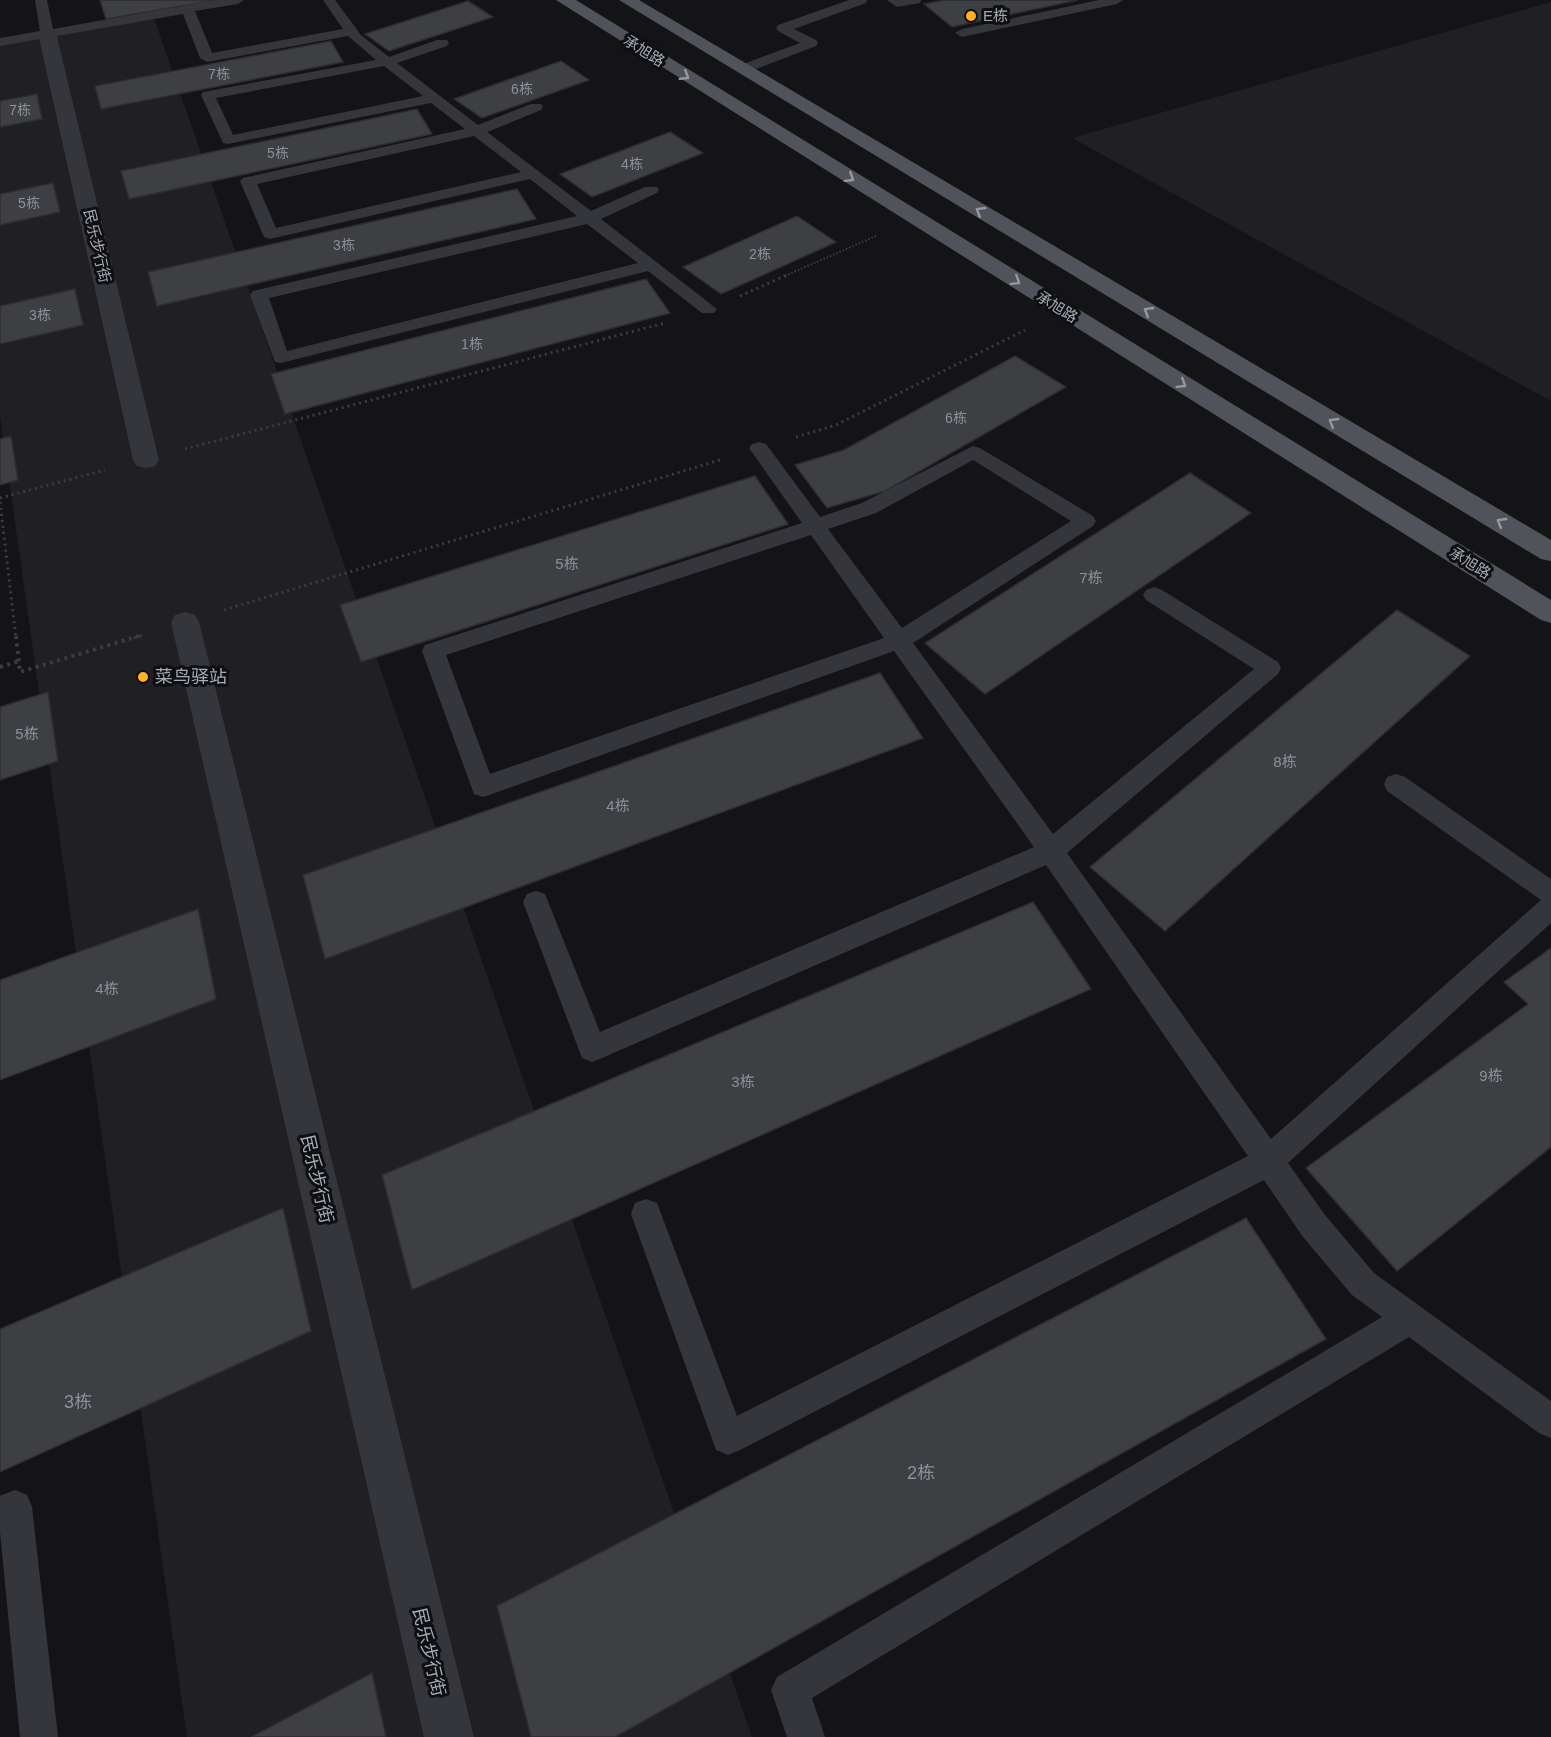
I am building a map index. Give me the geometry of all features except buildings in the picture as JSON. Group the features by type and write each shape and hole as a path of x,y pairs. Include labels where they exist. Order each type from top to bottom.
{"main road":[{"name":"承旭路","path":"564,0 1551,613"},
{"name":"承旭路","path":"627,0 1551,552"}],"street":[{"name":"民乐步行街","path":"47,33 146,459"},
{"name":"民乐步行街","path":"185,622 448,1737"}],"lane":[{"path":"41,0 47,33"},
{"path":"0,42 238,0"},
{"path":"329,0 356,38 708,309"},
{"path":"743,69 811,43 783,28 861,0"},
{"path":"893,0 897,3 915,0"},
{"path":"962,33 1117,0"},
{"path":"188,9 207,58 351,31"},
{"path":"434,98 228,140 208,95 386,62 442,43"},
{"path":"533,174 270,234 248,181 476,131 536,107"},
{"path":"651,190 590,218 260,295 281,358 651,265"},
{"path":"759,448 1051,851 1314,1226 1363,1284 1551,1420"},
{"path":"973,452 1086,520 899,640 483,787 432,651 815,525 869,508 973,452"},
{"path":"536,902 592,1049 1051,851 1270,668 1154,595"},
{"path":"1396,784 1551,893"},
{"path":"646,1214 728,1438 1269,1161 1551,907"},
{"path":"806,1737 790,1690 1409,1319"},
{"path":"0,1514 15,1507 39,1737"}],"path":[{"path":"914,218 696,315 146,459 0,502 20,672 836,425 995,347 1061,309"},
{"path":"0,667 19,661"}],"shaded area":[{"path":"1551,2 1551,401 1072,138"},
{"path":"154,18 752,1737 187,1737 0,417 0,45"}],"place":[{"name":"E栋","path":"971,16"},
{"name":"菜鸟驿站","path":"143,677"}]}
